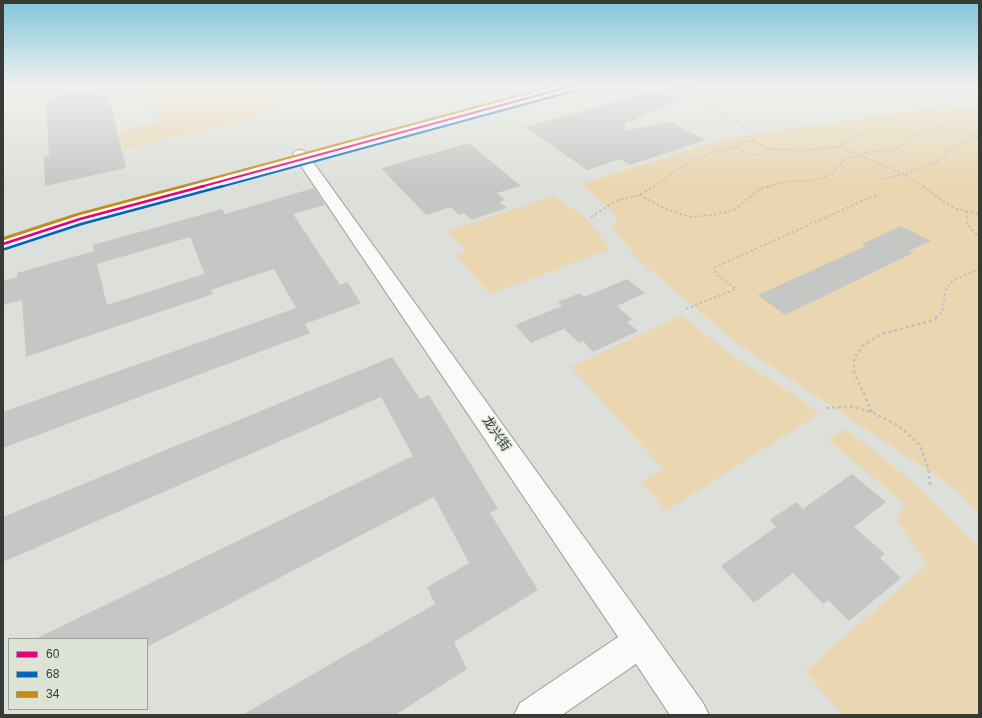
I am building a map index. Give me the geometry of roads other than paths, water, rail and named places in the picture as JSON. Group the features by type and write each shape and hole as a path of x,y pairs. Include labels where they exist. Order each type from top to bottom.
{"main road":[{"path":"3,244 80,219 435,120"},
{"path":"3,237 77,213 443,120"},
{"name":"龙兴街","path":"301,156 691,715"},
{"path":"532,715 640,641"}]}
